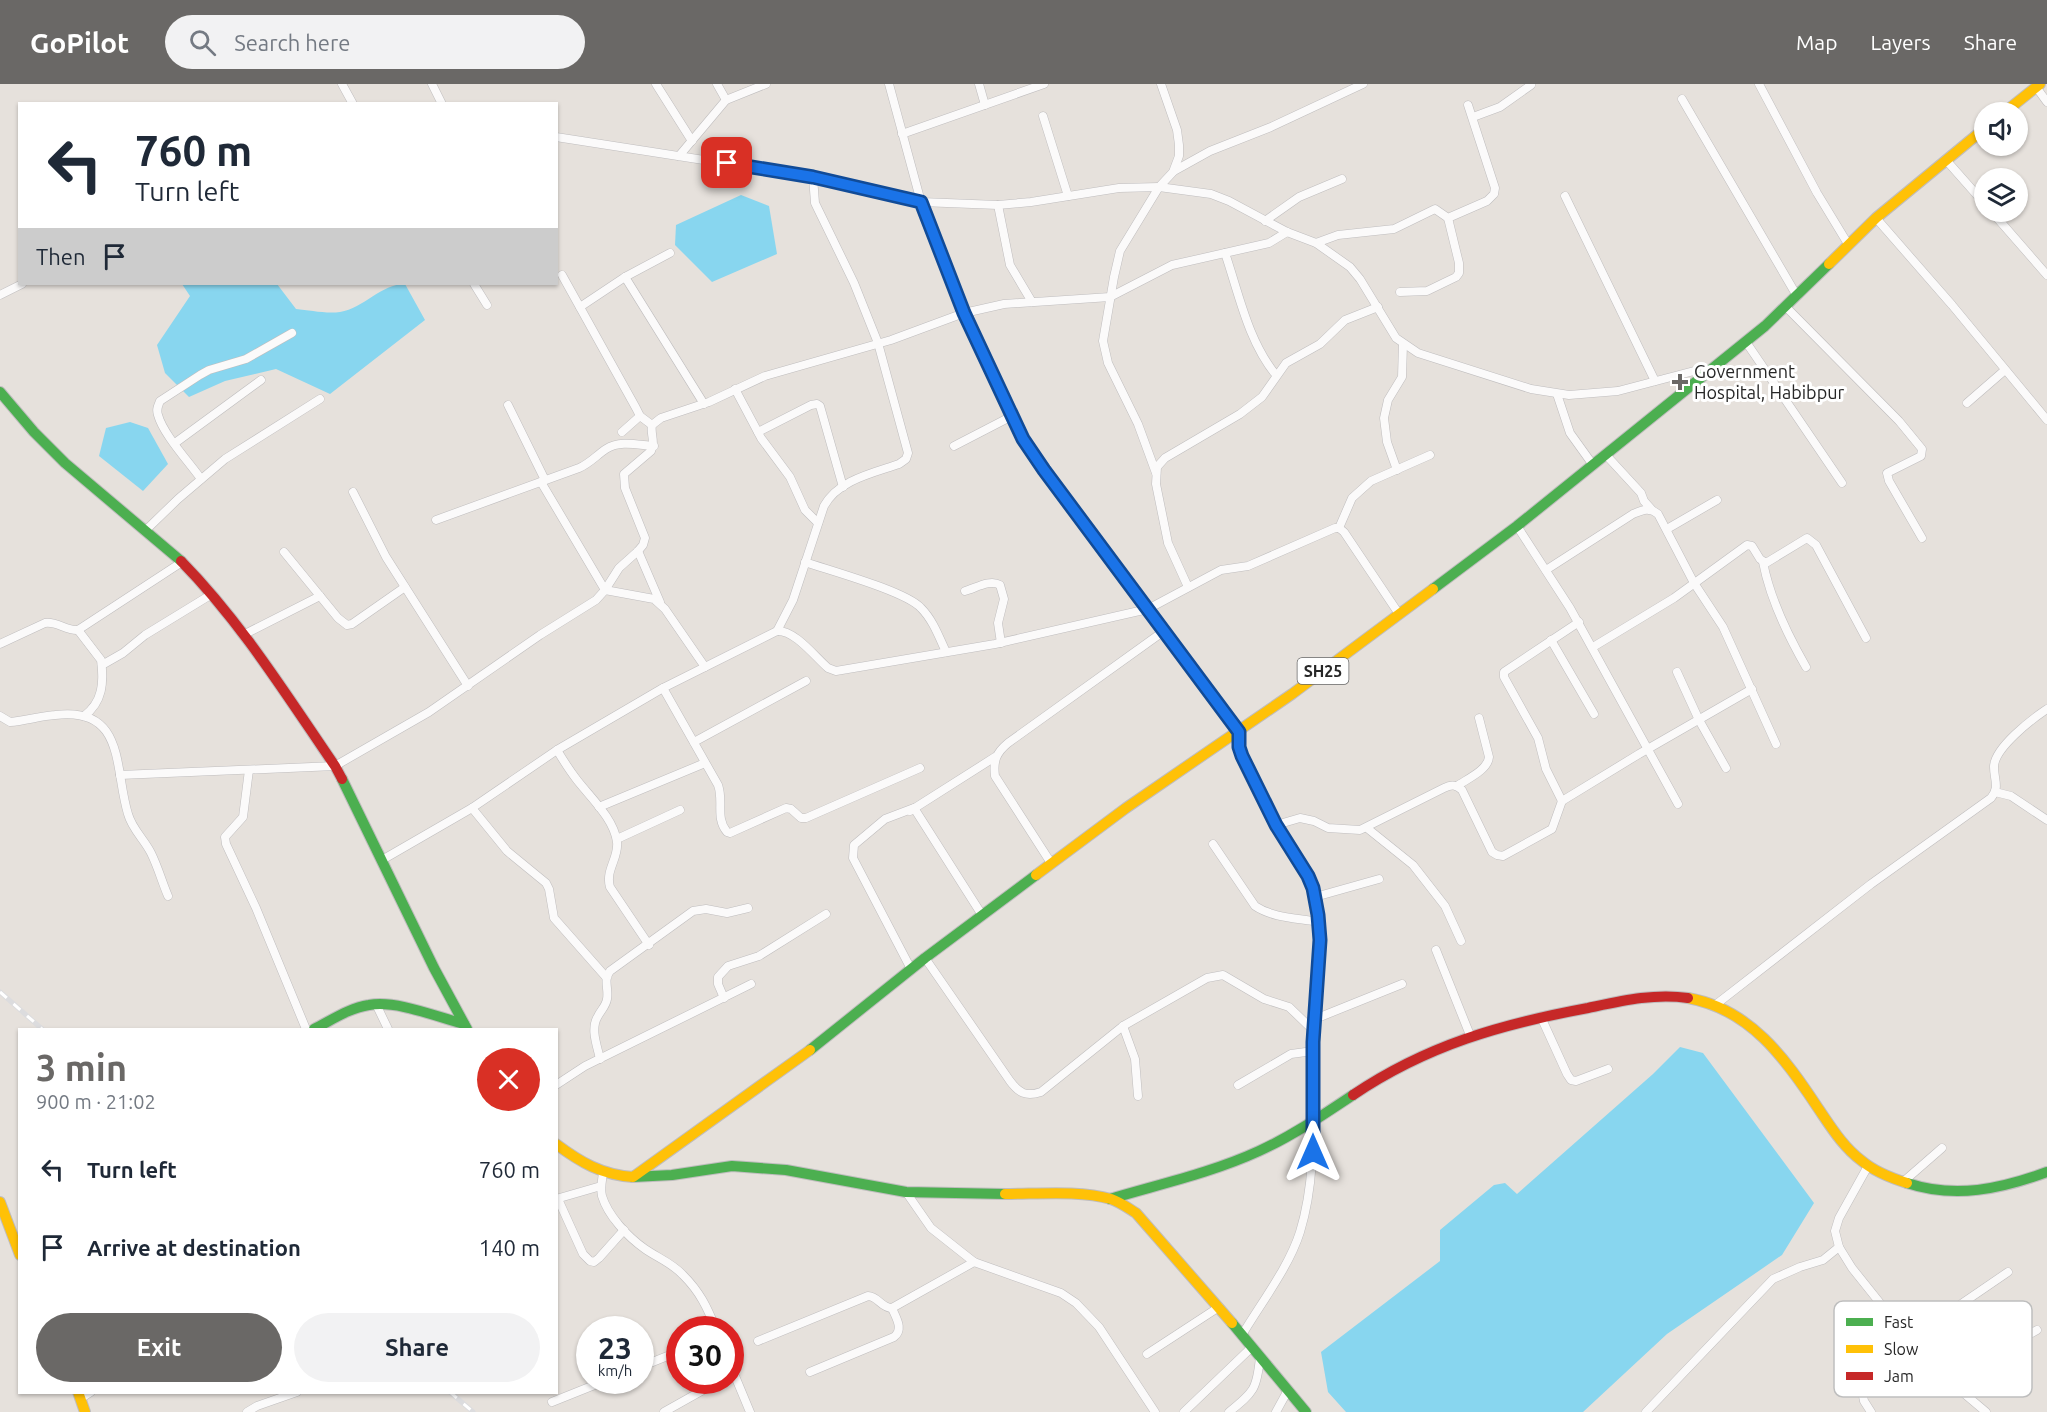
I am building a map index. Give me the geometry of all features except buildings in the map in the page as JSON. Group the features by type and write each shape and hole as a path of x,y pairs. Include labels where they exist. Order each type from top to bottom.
{"main road":[{"path":"2017,102 2038,85"},
{"name":"SH25","path":"633,1177 819,1043 910,969 1051,863 1126,808 1239,732 1517,526 1746,342 1786,307 1876,218 1974,137"},
{"path":"0,392 34,432 65,463 182,562 212,594 243,635 335,766 465,1027"},
{"path":"1110,1199 1246,1157 1275,1144 1387,1073 1444,1044 1541,1017 1655,995 1691,998 1740,1017 1783,1056 1848,1149 1868,1166 1889,1178 1926,1189 1958,1192 1987,1191 2016,1185 2047,1172"},
{"path":"316,1028 361,1007 376,1004 465,1027"},
{"path":"558,1145 585,1165 603,1173 633,1177 672,1175 732,1167 786,1170 906,1192 1080,1195 1110,1199 1136,1213 1219,1307 1287,1392 1306,1412"},
{"path":"0,1202 18,1247"},
{"path":"79,1396 85,1412"}],"street":[{"path":"342,84 352,102"},
{"path":"432,84 441,102"},
{"path":"656,84 692,141"},
{"path":"717,84 726,100"},
{"path":"679,156 726,100 766,84"},
{"path":"889,84 921,202 964,313 1012,416 1033,455 1239,732 1239,747 1242,756 1276,825 1308,876 1315,897 1320,940 1313,1051 1313,1152 1309,1190 1300,1232 1290,1256 1242,1335"},
{"path":"979,84 985,105"},
{"path":"902,134 1032,86 1044,84"},
{"path":"1188,587 1168,543 1156,473 1138,424 1104,352 1103,342 1110,297 1120,250 1159,188 1173,172 1210,151 1271,127 1363,84"},
{"path":"1759,84 1816,193 1848,244"},
{"path":"1163,85 1179,145 1179,156 1173,172"},
{"path":"1473,117 1500,107 1532,85"},
{"path":"2038,85 2047,102"},
{"path":"1682,99 1797,296"},
{"path":"1448,218 1487,201 1494,192 1468,105"},
{"path":"1043,116 1068,196"},
{"path":"558,137 813,177 921,202 998,205 1119,188 1159,188 1211,194 1287,232 1316,243 1350,267 1360,279 1396,338 1418,353 1500,380 1557,394 1618,390 1694,371 1702,377"},
{"path":"1947,160 1974,191"},
{"path":"777,631 793,600 828,498 843,487 899,464 906,459 908,453 878,344 854,283 815,203 813,177"},
{"path":"1265,221 1299,197 1342,179"},
{"path":"1565,196 1656,381"},
{"path":"998,205 1010,266 1032,302"},
{"path":"1316,243 1338,235 1394,228 1435,209 1448,218 1459,263 1459,273 1456,277 1432,289 1400,292"},
{"path":"1876,218 2047,420"},
{"path":"2001,222 2047,275"},
{"path":"120,775 335,766 429,712 540,635 596,600 619,568 643,545 645,538 625,488 624,474 651,451 654,446 652,425 661,418 704,404 765,376 878,344 964,313 1004,304 1110,297 1172,265 1269,243 1287,232"},
{"path":"580,307 625,277 670,253"},
{"path":"1225,253 1256,342 1276,375"},
{"path":"562,275 640,416 652,425"},
{"path":"625,277 704,404"},
{"path":"0,295 20,285"},
{"path":"475,285 487,305"},
{"path":"1786,307 1886,406 1922,449 1921,456 1887,473 1889,481 1922,538"},
{"path":"1156,473 1157,467 1165,458 1251,406 1267,390 1286,363 1325,340 1345,320 1378,308"},
{"path":"201,479 158,415 157,407 160,401 200,375 246,359 292,333"},
{"path":"1746,342 1842,483"},
{"path":"1397,470 1387,442 1384,418 1388,399 1402,377 1403,344"},
{"path":"1967,403 2005,370"},
{"path":"175,443 261,380"},
{"path":"735,389 765,444 784,467 805,510 818,523"},
{"path":"1557,394 1569,433 1593,465"},
{"path":"146,530 201,479 242,448 320,399"},
{"path":"758,432 817,404 820,406 843,487"},
{"path":"508,405 543,481 605,590"},
{"path":"622,432 640,416"},
{"path":"954,446 1012,416"},
{"path":"436,520 585,466 606,449 618,444 654,446"},
{"path":"1339,528 1347,506 1371,481 1430,455"},
{"path":"1606,455 1641,493 1644,501 1658,514 1694,583 1723,627 1776,744"},
{"path":"353,492 386,557 468,686"},
{"path":"1667,530 1717,500"},
{"path":"1546,570 1633,514 1643,510 1652,510"},
{"path":"1517,526 1579,622 1678,804"},
{"path":"382,860 472,808 556,750 663,688 777,631 786,630 828,668 836,671 1001,643 1148,609 1221,570 1248,566 1324,531 1339,528 1344,532 1399,614"},
{"path":"1763,562 1767,563 1775,559 1804,539 1811,540 1816,544 1866,638"},
{"path":"1593,647 1674,598 1749,544 1763,562 1766,579 1777,610 1806,667"},
{"path":"638,551 660,603 705,667"},
{"path":"284,552 338,618 347,625 352,624 405,586"},
{"path":"0,644 45,623 51,622 71,630 78,630 182,562"},
{"path":"805,562 889,591 917,604 930,619 946,652"},
{"path":"965,591 995,582 1000,585 1004,599 998,623 1001,643"},
{"path":"605,590 648,596 660,603"},
{"path":"102,665 145,634 212,594"},
{"path":"243,635 320,596"},
{"path":"1562,801 1546,769 1538,738 1504,677 1504,672 1579,622"},
{"path":"78,630 101,660 102,665 103,684 98,700 92,710 84,716"},
{"path":"900,817 995,757 1008,743 1164,631"},
{"path":"1551,640 1594,714"},
{"path":"1677,672 1699,720 1726,768"},
{"path":"694,742 806,681"},
{"path":"663,688 720,790 722,824 730,833 786,808 791,809 801,818 806,818 920,768"},
{"path":"1276,825 1299,818 1314,821 1328,828 1352,830 1367,828 1451,785 1462,790 1492,852 1503,856 1552,828 1562,801 1752,689"},
{"path":"1714,1006 1871,884 1989,799 1997,785 1994,766 1997,757 2019,730 2047,709"},
{"path":"0,716 10,722 56,714 84,716 95,720 114,743 131,823 150,852 168,896"},
{"path":"1457,786 1489,762 1479,718"},
{"path":"556,750 599,807 617,839 617,847 608,875 610,887 648,945"},
{"path":"995,757 993,765 995,776 1051,863"},
{"path":"599,807 705,763"},
{"path":"249,770 243,817 225,837 226,844 256,908 306,1028"},
{"path":"1995,792 2012,796 2047,820"},
{"path":"472,808 507,851 546,883 554,918 606,977"},
{"path":"914,808 982,915"},
{"path":"910,969 853,858 854,845 885,819 914,808"},
{"path":"617,839 680,810"},
{"path":"1367,828 1413,865 1446,906 1461,941"},
{"path":"1213,844 1255,906 1276,915 1319,921"},
{"path":"1315,897 1379,879"},
{"path":"600,1059 594,1031 597,1017 607,998 606,977 609,971 693,911 700,909 727,914 748,908"},
{"path":"724,998 718,984 718,977 728,966 759,956 826,914"},
{"path":"1436,950 1470,1035"},
{"path":"925,958 1010,1081 1023,1094 1032,1095 1048,1088 1123,1026 1207,978 1223,975 1264,999 1288,1007 1314,1031"},
{"path":"558,1084 585,1066 751,984"},
{"path":"1315,1019 1402,984"},
{"path":"376,1004 387,1028"},
{"path":"1541,1017 1571,1080 1576,1081 1608,1069"},
{"path":"1123,1026 1135,1059 1138,1096"},
{"path":"1238,1085 1291,1054 1313,1051"},
{"path":"1903,1182 1942,1148"},
{"path":"1868,1166 1839,1218 1835,1231 1839,1247 1852,1268 1879,1301"},
{"path":"603,1173 601,1186 605,1202 624,1230 646,1250 672,1265 688,1280 700,1294 710,1316"},
{"path":"558,1199 601,1186"},
{"path":"906,1192 931,1228 974,1262 1061,1293 1076,1303 1100,1328 1155,1412"},
{"path":"558,1201 583,1254 590,1261 594,1262 599,1258 624,1230"},
{"path":"1647,1412 1773,1279 1823,1260 1839,1247"},
{"path":"758,1341 868,1296 875,1298 883,1306 892,1308 974,1262"},
{"path":"1966,1301 2008,1272"},
{"path":"1147,1354 1219,1307"},
{"path":"810,1372 894,1337 899,1333 900,1328 892,1308"},
{"path":"2032,1333 2037,1330"},
{"path":"1184,1412 1252,1347"},
{"path":"1229,1412 1253,1391 1260,1357"},
{"path":"552,1402 576,1392"},
{"path":"1276,1412 1287,1392"},
{"path":"247,1412 291,1394"},
{"path":"664,1412 696,1394"},
{"path":"741,1394 749,1411"},
{"path":"1863,1397 1871,1412"},
{"path":"1968,1397 1986,1412"}],"water":[{"path":"741,195 769,206 777,254 712,282 675,245 676,225"},
{"path":"183,285 278,285 296,309 329,313 349,310 388,288 406,285 425,320 330,394 276,369 225,381 189,397 165,373 157,345 190,296"},
{"path":"130,422 148,428 168,464 143,491 99,456 106,428"},
{"path":"1680,1047 1703,1053 1814,1203 1782,1255 1667,1334 1583,1412 1346,1412 1328,1392 1321,1352 1440,1261 1440,1230 1494,1185 1505,1183 1517,1194 1653,1074"}],"railway":[{"path":"0,992 41,1028"},
{"path":"452,1394 473,1412"}],"traffic: fast":[{"path":"1433,589 1517,526 1765,326 1829,264"},
{"path":"0,392 34,432 65,463 181,561"},
{"path":"342,779 434,968 466,1028"},
{"path":"810,1050 925,958 1036,875"},
{"path":"316,1028 354,1009 380,1004 417,1010 464,1024"},
{"path":"1110,1199 1241,1159 1295,1132 1353,1095"},
{"path":"633,1177 672,1175 732,1166 786,1170 906,1192 1005,1194"},
{"path":"1907,1183 1943,1190 1978,1190 2012,1183 2047,1172"},
{"path":"1232,1323 1306,1412"}],"traffic: slow":[{"path":"2018,102 2040,84"},
{"path":"1829,264 1876,218 1974,137"},
{"path":"1036,875 1126,808 1292,694 1433,589"},
{"path":"1688,998 1710,1004 1748,1024 1779,1054 1849,1149 1872,1168 1907,1183"},
{"path":"558,1145 601,1170 633,1177 810,1050"},
{"path":"1005,1194 1086,1194 1121,1203 1136,1213 1232,1323"},
{"path":"0,1202 18,1250"},
{"path":"79,1394 85,1412"}],"traffic: jam":[{"path":"181,561 203,584 243,634 342,779"},
{"path":"1353,1095 1409,1063 1495,1029 1625,1000 1663,996 1688,998"}],"place":[{"name":"Government Hospital, Habibpur","path":"1680,382"}],"route":[{"path":"727,163 813,177 921,202 964,313 1023,439 1239,732 1239,747 1242,756 1276,825 1308,876 1313,888 1318,915 1320,940 1313,1042 1313,1152"}]}
